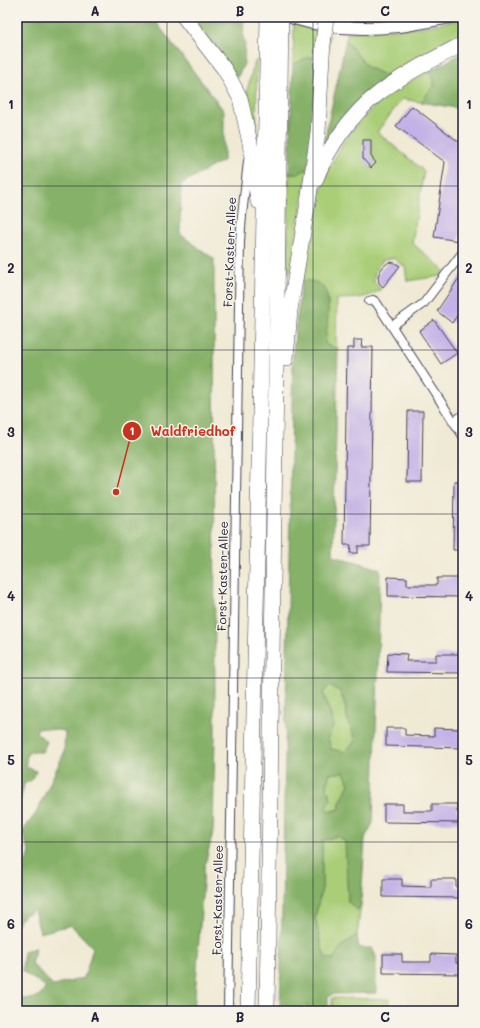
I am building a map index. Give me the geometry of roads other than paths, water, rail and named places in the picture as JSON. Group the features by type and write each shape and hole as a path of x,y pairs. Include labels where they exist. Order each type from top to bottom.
{"highway":[{"path":"184,17 225,70 240,98 250,143 257,200 265,227"},
{"path":"267,1011 276,421 274,53 268,17"},
{"path":"248,1011 265,227 274,53 281,17"},
{"path":"276,421 283,394 290,310 318,132 322,56 326,17"},
{"path":"308,196 331,149 350,121 378,93 400,78 463,44"}],"main road":[{"path":"291,17 321,24 354,27 398,26 450,17"}],"street":[{"name":"Forst-Kasten-Allee","path":"228,1011 240,241 250,143"},
{"path":"392,326 424,303 463,252"},
{"path":"369,301 373,300 376,302 463,436"},
{"path":"453,422 463,415"}],"place":[{"name":"Waldfriedhof","path":"116,492"}]}
